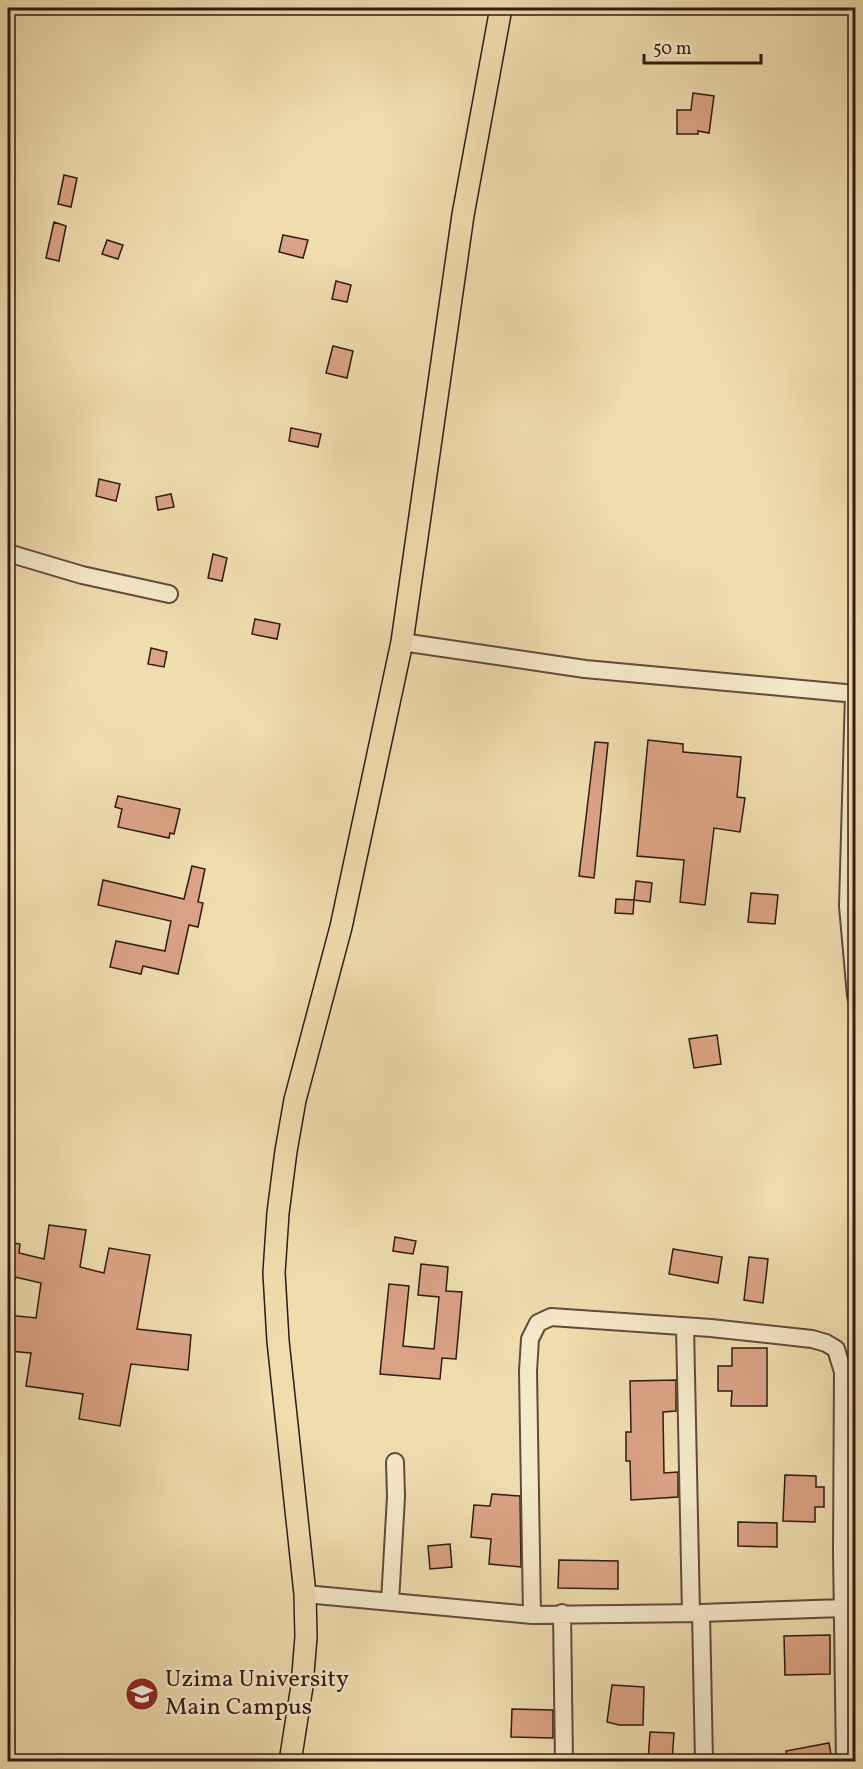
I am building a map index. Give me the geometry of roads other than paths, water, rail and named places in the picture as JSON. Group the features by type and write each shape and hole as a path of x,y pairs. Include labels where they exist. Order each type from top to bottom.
{"main road":[{"path":"290,1761 302,1686 306,1637 305,1594 278,1341 274,1273 278,1213 295,1100 341,927 402,642 463,215 501,8"}],"street":[{"path":"8,553 82,575 169,594"},
{"path":"402,642 585,669 854,694 848,906 855,996"},
{"path":"532,1615 528,1371 530,1340 538,1323 551,1317 812,1339 826,1343 836,1349 843,1372 845,1761"},
{"path":"685,1327 704,1761"},
{"path":"390,1602 396,1497 395,1462"},
{"path":"305,1594 532,1615 843,1608"},
{"path":"562,1613 564,1761"}],"place":[{"name":"Uzima University Main Campus","path":"142,1694"}]}
